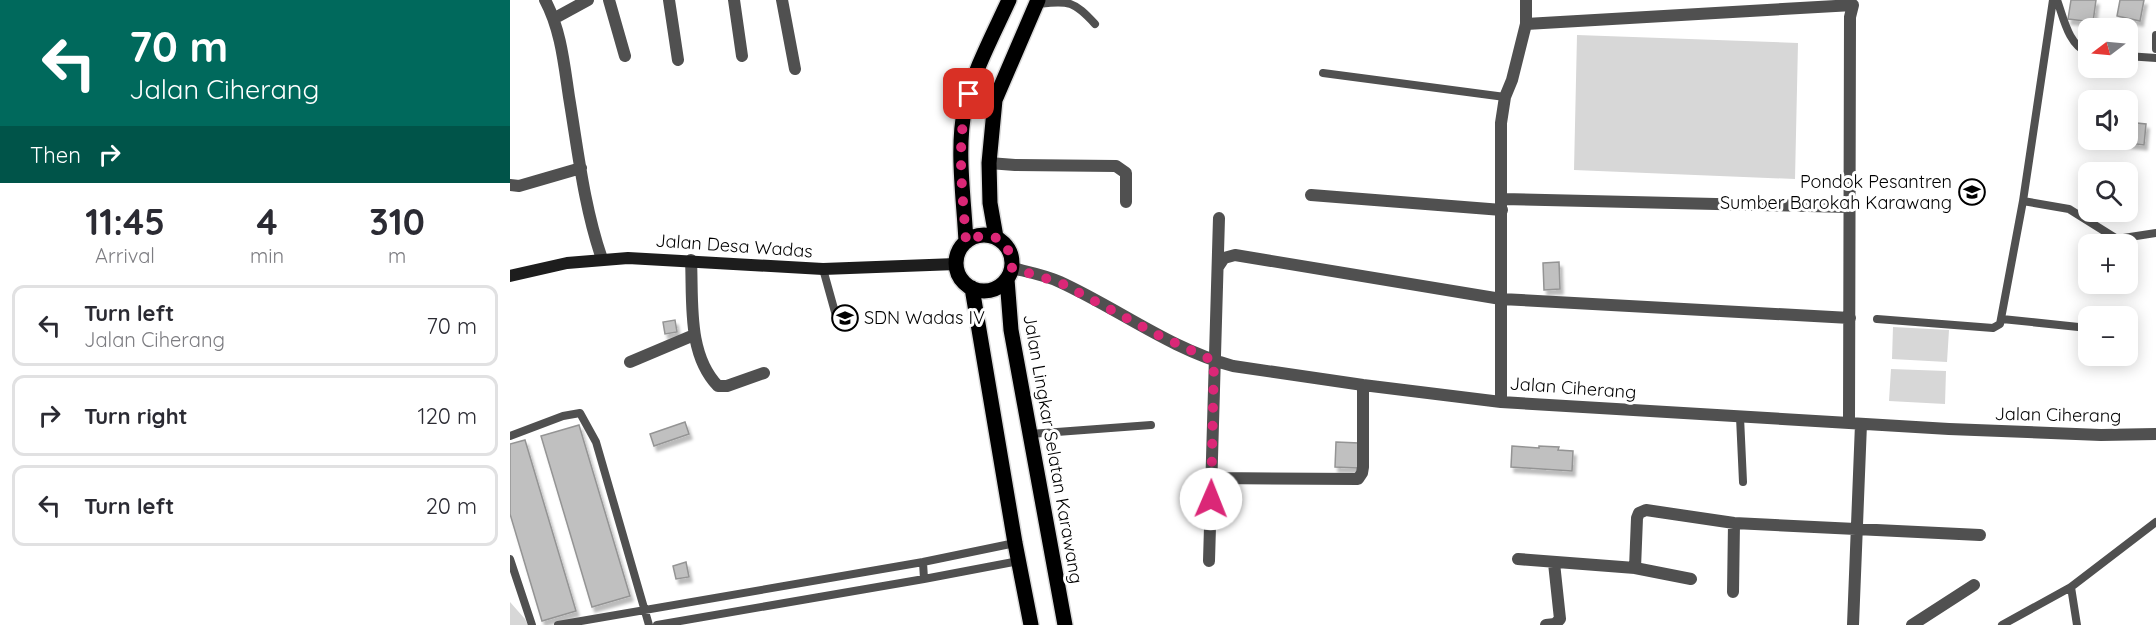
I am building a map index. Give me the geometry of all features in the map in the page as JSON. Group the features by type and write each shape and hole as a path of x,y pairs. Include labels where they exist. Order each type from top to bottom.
{"main road":[{"path":"966,242 962,169 962,129 965,109 973,80 1009,0"},
{"path":"996,237 990,203 989,163 995,100 1038,2"},
{"path":"985,235 996,237 1006,245 1011,256 1010,273 1001,286 982,291 972,288 961,279 956,264 957,256 966,242 975,236 985,235"},
{"name":"Jalan Desa Wadas","path":"510,276 567,263 602,259 648,258 823,269 956,264"},
{"name":"Jalan Lingkar Selatan Karawang","path":"1010,273 1011,330 1065,625"},
{"path":"972,288 1031,625"}],"street":[{"path":"545,0 555,18 581,168 602,259"},
{"path":"555,18 588,0"},
{"path":"609,0 625,56"},
{"path":"669,0 678,60"},
{"path":"734,0 742,56"},
{"path":"782,0 795,69"},
{"path":"1501,402 1501,123 1505,97 1512,80 1526,24 1526,0"},
{"path":"1526,24 1854,3 1850,17 1849,207 1850,318 1855,423 1856,529 1853,625"},
{"path":"989,163 1116,166 1126,173 1126,202"},
{"path":"510,185 519,186 581,168"},
{"path":"1311,195 1502,204 1849,207"},
{"path":"1209,561 1219,218"},
{"path":"1218,267 1224,258 1235,255 1501,298 1850,318"},
{"path":"691,260 694,335 700,354 713,380 718,386 727,386 764,374"},
{"name":"Jalan Ciherang","path":"1010,273 1061,283 1156,334 1214,361 1363,386 1501,402 1740,417 2050,434 2156,434"},
{"path":"630,362 694,335"},
{"path":"1211,478 1358,479 1363,467 1363,386"},
{"path":"1635,568 1637,518 1642,510 1734,523 1980,535"},
{"path":"1732,592 1734,523"},
{"path":"1518,559 1635,568 1691,579"},
{"path":"1546,625 1555,624 1560,620 1554,562"},
{"path":"1912,625 1974,585"}],"lane":[{"path":"2055,0 2070,35 2078,46"},
{"path":"1876,318 1993,328 2000,324 2023,201 2055,0"},
{"path":"1038,2 1076,5 1095,24"},
{"path":"2156,35 2156,49"},
{"path":"2138,57 2156,58"},
{"path":"1323,73 1505,97"},
{"path":"2023,201 2069,209 2117,239 2156,232"},
{"path":"823,269 838,323"},
{"path":"2002,319 2078,327"},
{"path":"510,436 563,416 579,413 596,442 648,625"},
{"path":"1740,417 1743,482"},
{"path":"1030,434 1151,425"},
{"path":"2002,625 2071,587 2156,522"},
{"path":"563,625 923,562 1015,543"},
{"path":"510,559 532,625"},
{"path":"657,625 1019,561"},
{"path":"923,562 924,579"},
{"path":"830,577 834,593"},
{"path":"2071,587 2077,625"},
{"path":"767,589 769,605"}],"shaded area":[{"path":"1577,35 1798,43 1795,179 1574,170"},
{"path":"1893,327 1949,330 1947,362 1892,359"},
{"path":"1891,369 1946,371 1945,404 1889,401"},
{"path":"510,602 525,619 528,625 510,625"}],"building":[{"path":"2071,0 2096,0 2094,18 2068,19"},
{"path":"2120,0 2144,0 2140,21 2138,18 2117,16"},
{"path":"2138,123 2146,124 2144,145 2138,144"},
{"path":"1559,262 1560,289 1544,290 1543,263"},
{"path":"675,320 677,332 665,334 663,322"},
{"path":"685,422 689,434 654,446 650,434"},
{"path":"579,425 630,596 592,607 541,436"},
{"path":"525,440 576,611 542,621 510,514 510,444"},
{"path":"1336,442 1359,443 1358,468 1335,467"},
{"path":"1512,446 1559,447 1558,450 1573,451 1572,471 1511,467"},
{"path":"686,562 689,577 676,579 673,566"}],"place":[{"name":"Pondok Pesantren Sumber Barokah Karawang","path":"1972,192"},
{"name":"SDN Wadas IV","path":"845,318"}],"route":[{"path":"969,94 962,129 966,242 975,236 996,237 1006,245 1011,256 1012,268 1061,283 1156,334 1214,361 1211,499"}]}
